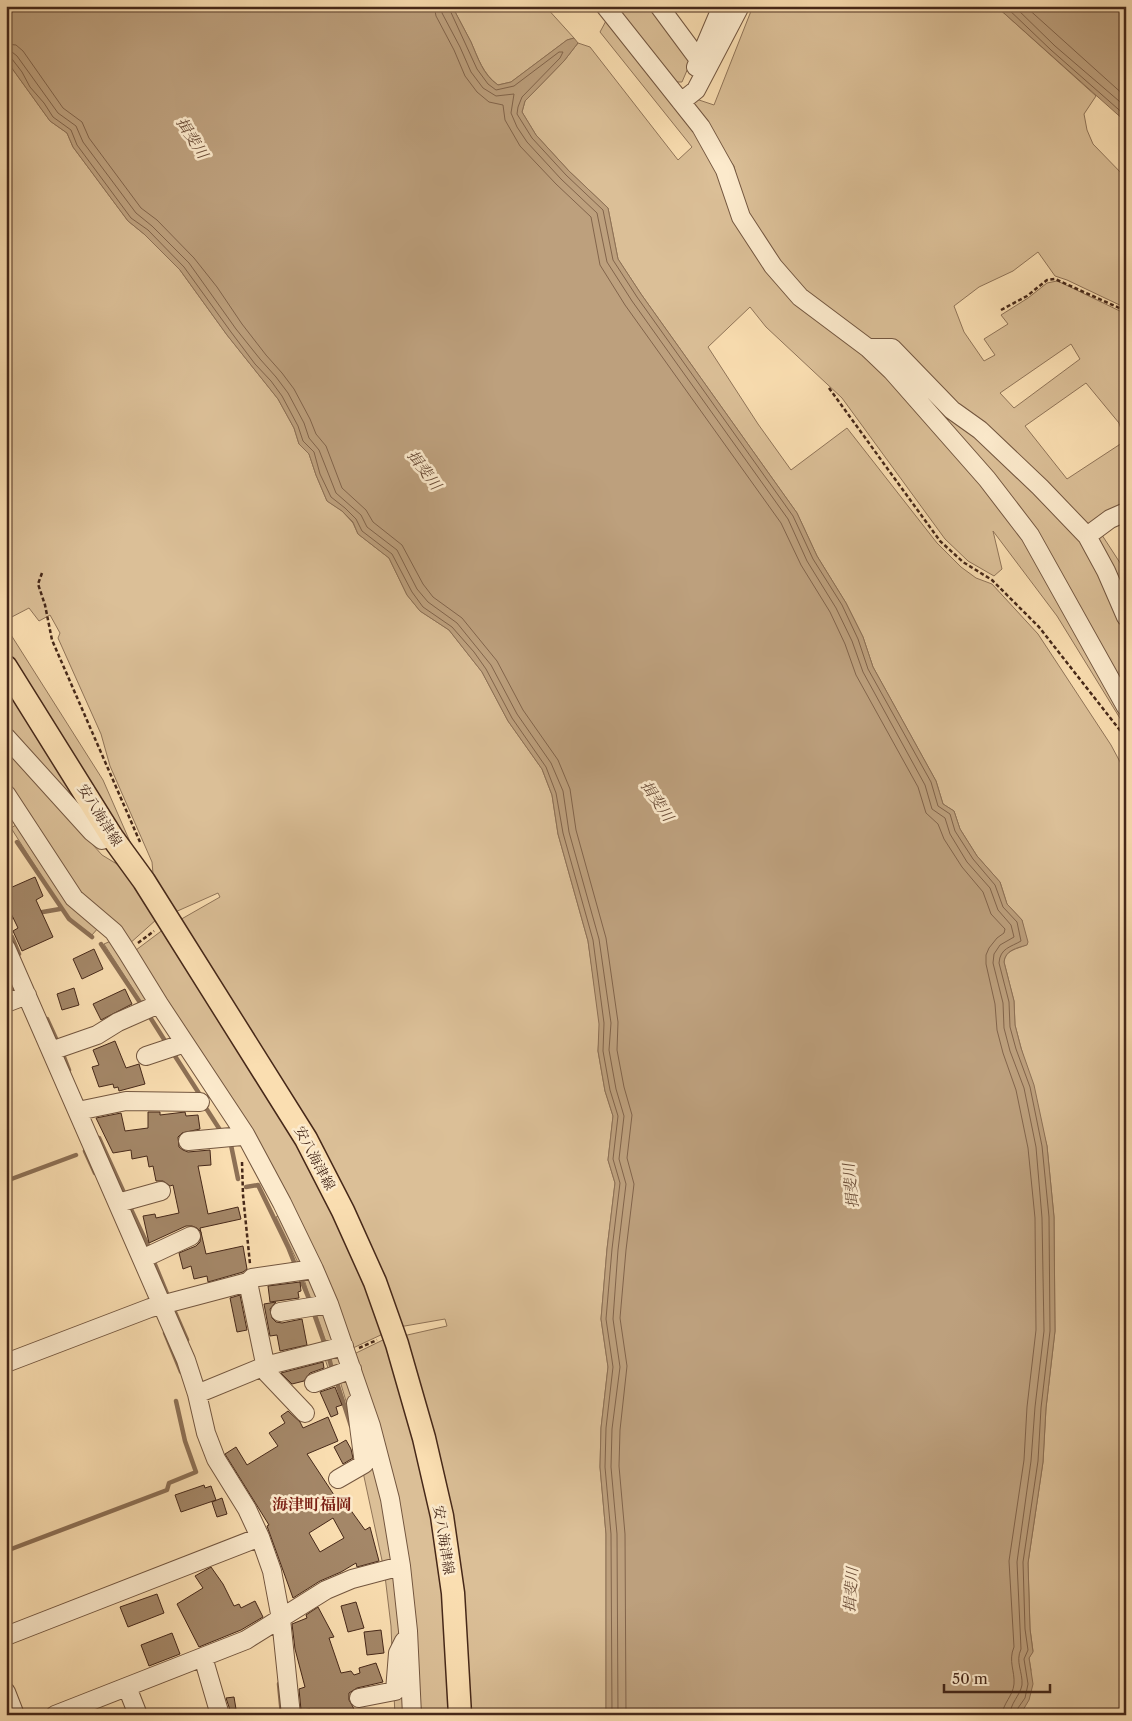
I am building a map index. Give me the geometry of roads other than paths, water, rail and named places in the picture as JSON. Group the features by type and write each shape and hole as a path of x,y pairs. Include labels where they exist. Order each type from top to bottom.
{"main road":[{"name":"安八海津線","path":"6,666 112,836 144,881 306,1139 347,1220 375,1282 393,1332 424,1438 442,1516 453,1593 460,1715"}],"street":[{"path":"605,6 701,128 725,170 741,217 773,266 800,297 868,348 892,371 968,457 1030,535 1126,707"},
{"path":"659,6 699,60"},
{"path":"681,102 722,6"},
{"path":"681,102 696,90 740,6"},
{"path":"868,348 892,348 952,410 980,430 1040,487 1087,536 1106,571 1126,617"},
{"path":"1087,536 1110,519 1126,512"},
{"path":"6,738 92,832 102,840 112,836"},
{"path":"6,794 13,819 74,898 114,932 185,1043 243,1135 282,1203 330,1304 371,1426 390,1499 401,1566 408,1632 412,1715"},
{"path":"6,948 186,1360 197,1394 206,1433 216,1459 247,1509 260,1537 272,1571 281,1619 291,1715"},
{"path":"6,1003 27,995"},
{"path":"51,1051 97,1035 118,1022 159,1004"},
{"path":"146,1056 185,1043"},
{"path":"78,1111 126,1101 200,1102"},
{"path":"188,1140 243,1135"},
{"path":"118,1203 160,1191"},
{"path":"142,1259 191,1236"},
{"path":"6,1363 162,1304 250,1280 314,1269"},
{"path":"250,1280 267,1373 304,1414"},
{"path":"280,1312 330,1304"},
{"path":"197,1394 265,1366 348,1356"},
{"path":"314,1383 348,1356"},
{"path":"338,1479 364,1464 356,1400 359,1391"},
{"path":"6,1636 260,1537"},
{"path":"55,1715 246,1640 334,1586 352,1579 401,1566"},
{"path":"359,1698 395,1691 398,1653 408,1632"},
{"path":"203,1658 220,1715"},
{"path":"127,1687 138,1715"},
{"path":"6,1692 15,1715"}],"water":[{"name":"揖斐川","path":"6,6 452,6 482,66 488,76 498,85 511,82 567,40 574,38 578,43 564,61 525,101 522,112 536,135 569,171 608,208 618,259 797,513 817,556 846,603 863,637 873,667 936,781 943,804 954,811 960,829 977,856 1000,882 1007,904 1022,920 1028,942 1027,945 1009,952 1004,962 1014,1001 1015,1025 1034,1085 1047,1146 1054,1217 1055,1331 1046,1408 1043,1462 1028,1563 1030,1629 1033,1652 1029,1658 1033,1684 1029,1700 1020,1715 606,1715 606,1534 600,1467 601,1428 608,1367 601,1319 615,1183 608,1160 613,1116 605,1091 598,1051 599,1024 588,941 558,834 552,795 542,769 508,721 482,672 449,630 420,611 407,595 389,558 358,534 353,522 342,511 327,501 309,454 299,444 294,428 278,399 227,335 180,270 144,234 128,221 73,147 67,133 50,121 6,60"},
{"path":"996,6 1126,6 1126,122"}],"waterway":[{"path":"17,842 69,919 92,937"},
{"path":"37,913 60,909"},
{"path":"6,918 17,916"},
{"path":"12,937 19,954"},
{"path":"101,944 143,1007"},
{"path":"6,971 14,989"},
{"path":"148,1014 167,1044"},
{"path":"47,1019 58,1043"},
{"path":"62,1052 69,1070"},
{"path":"173,1053 202,1098"},
{"path":"204,1105 222,1133"},
{"path":"99,1138 125,1195"},
{"path":"229,1142 238,1179"},
{"path":"85,1151 95,1173"},
{"path":"6,1181 76,1155"},
{"path":"246,1187 258,1185 296,1267"},
{"path":"129,1205 150,1250"},
{"path":"154,1262 168,1296"},
{"path":"299,1275 310,1301"},
{"path":"174,1310 187,1340"},
{"path":"313,1311 325,1345"},
{"path":"165,1333 181,1372"},
{"path":"328,1354 332,1369"},
{"path":"337,1383 351,1426"},
{"path":"6,1551 167,1490 169,1483 196,1472 185,1441 176,1401"},
{"path":"279,1684 282,1715"}],"district":[{"name":"海津町福岡","path":"312,1504"}]}
